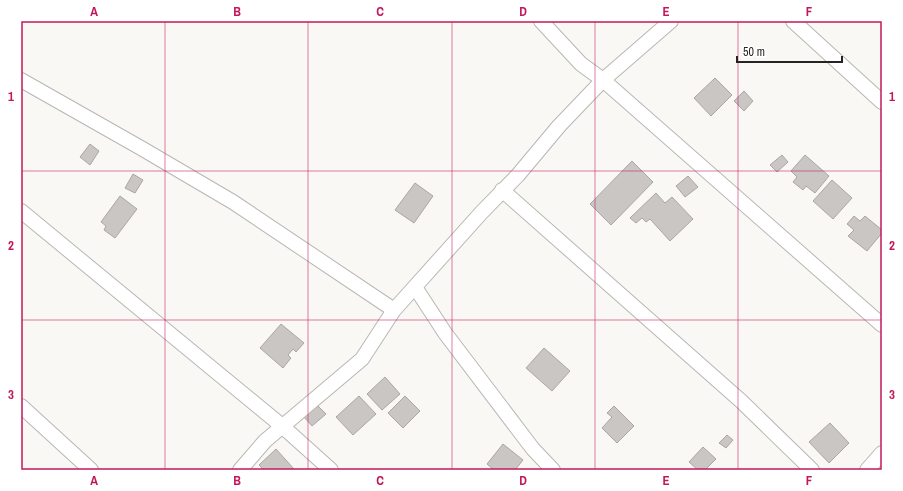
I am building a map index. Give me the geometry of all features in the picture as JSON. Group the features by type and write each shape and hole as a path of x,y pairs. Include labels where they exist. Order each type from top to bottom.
{"street":[{"path":"541,21 581,64 603,80 882,325"},
{"path":"240,470 264,441 362,359 394,310 416,288 559,126 603,80 671,21"},
{"path":"793,21 882,102"},
{"path":"21,80 233,202 394,310"},
{"path":"502,190 741,401 812,470"},
{"path":"21,211 282,426 330,470"},
{"path":"416,288 445,333 533,449 553,470"},
{"path":"21,406 91,470"},
{"path":"866,470 882,453"}],"building":[{"path":"715,78 732,95 711,116 694,98"},
{"path":"744,91 753,101 744,111 734,101"},
{"path":"90,144 99,151 90,165 80,157"},
{"path":"782,155 788,162 777,172 770,165"},
{"path":"805,155 829,176 815,193 806,186 803,190 793,182 797,177 791,171"},
{"path":"632,161 653,182 611,225 590,204"},
{"path":"133,174 143,180 135,193 125,188"},
{"path":"688,176 698,187 685,197 676,186"},
{"path":"832,180 852,198 833,219 813,201"},
{"path":"415,183 433,196 414,223 395,210"},
{"path":"656,193 665,203 672,197 693,219 670,241 650,219 646,222 642,218 636,223 630,218"},
{"path":"120,196 137,209 115,238 104,230 106,226 101,222"},
{"path":"854,216 860,221 865,216 882,230 882,233 867,251 848,236 854,230 847,224"},
{"path":"281,324 304,343 296,352 293,349 288,355 291,358 283,368 260,348"},
{"path":"544,348 570,371 552,391 526,368"},
{"path":"385,377 400,394 382,410 367,394"},
{"path":"359,396 376,414 353,435 336,417"},
{"path":"405,396 420,411 403,428 388,413"},
{"path":"317,405 326,414 312,426 304,417"},
{"path":"614,406 634,426 617,443 602,428 612,417 607,413"},
{"path":"830,423 849,443 829,463 809,442"},
{"path":"727,435 733,440 726,448 719,443"},
{"path":"503,444 523,460 515,470 494,470 487,464"},
{"path":"703,447 716,459 705,470 698,470 689,462"},
{"path":"276,449 294,469 293,470 264,470 259,465"}]}
